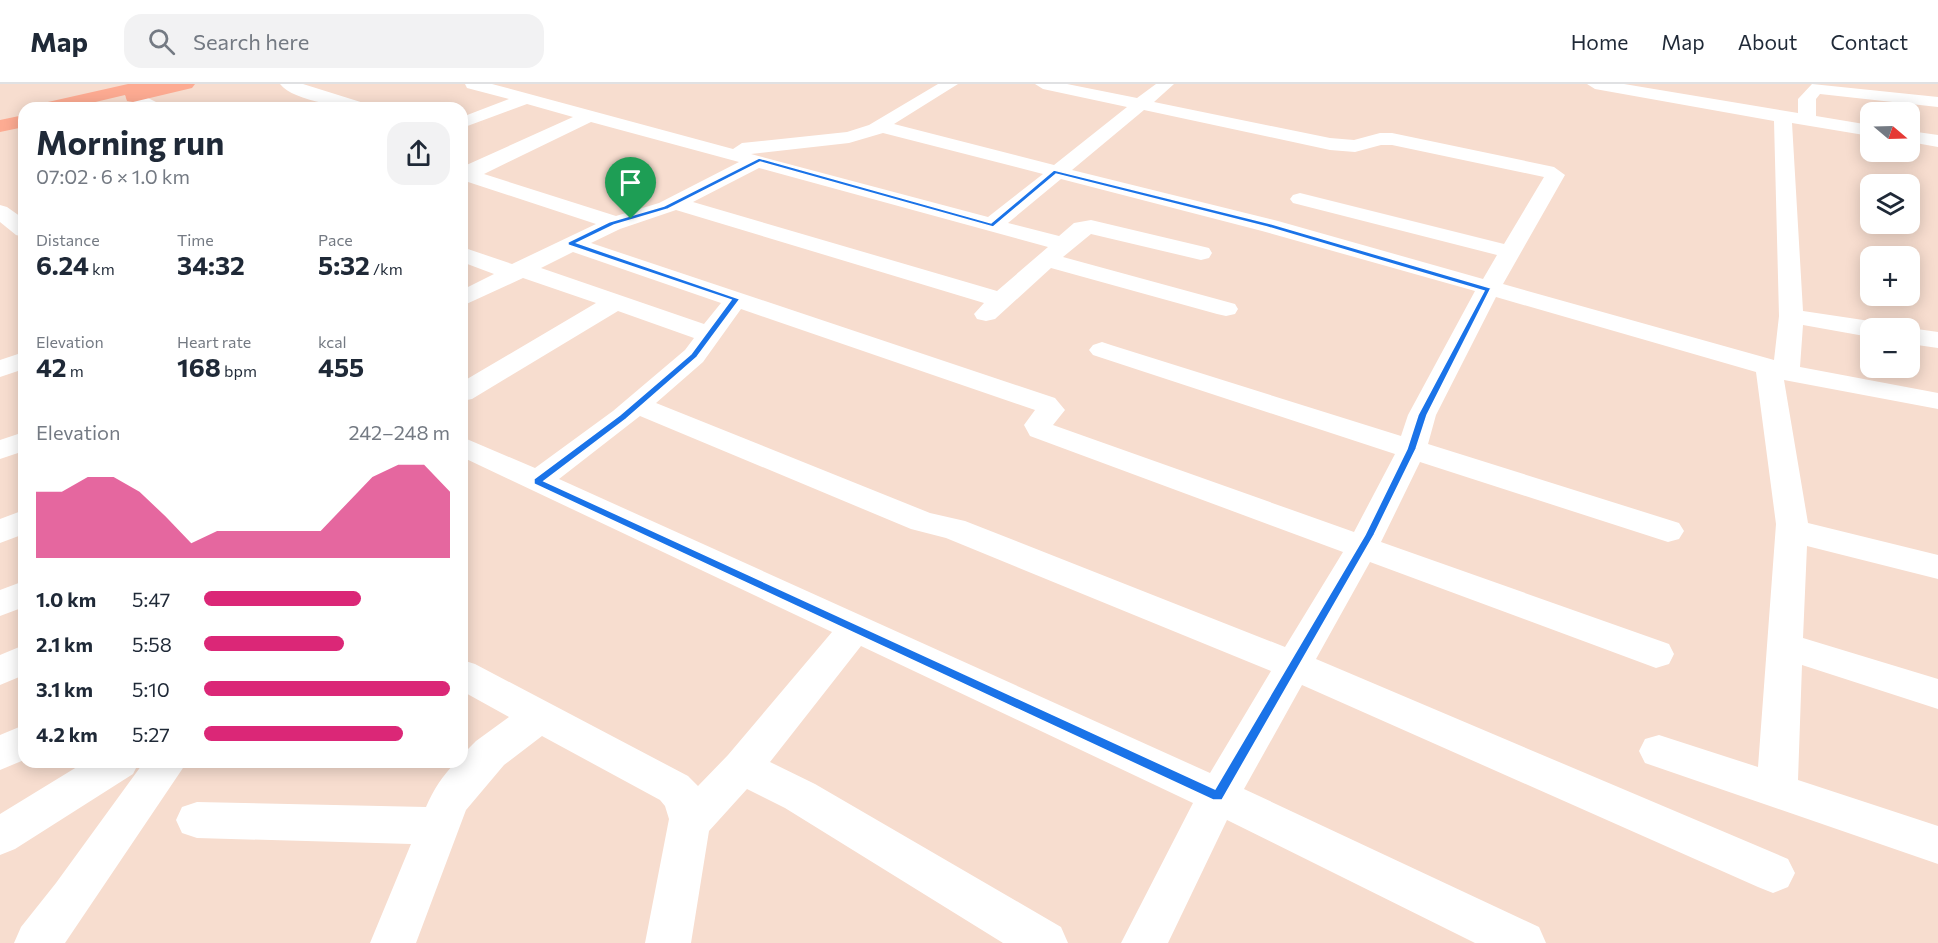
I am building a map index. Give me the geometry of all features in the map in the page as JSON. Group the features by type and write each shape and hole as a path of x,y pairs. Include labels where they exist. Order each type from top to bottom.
{"highway":[{"path":"72,102 152,84"},
{"path":"108,102 186,84"}],"street":[{"path":"288,84 340,102"},
{"path":"473,84 993,225 1053,252 1226,309"},
{"path":"950,84 878,126 1270,226 1488,290 1777,370 1938,401"},
{"path":"1043,84 1330,144 1355,146 1380,139 1392,139 1553,174 1555,179 1488,290 1422,415 1412,449 1362,547 1218,796 1144,943"},
{"path":"993,225 1054,172 1166,84"},
{"path":"1595,84 1860,128"},
{"path":"1711,84 1712,105"},
{"path":"1807,119 1807,99 1816,88 1860,91 1938,102"},
{"path":"134,96 144,102"},
{"path":"470,135 525,99"},
{"path":"468,172 589,116"},
{"path":"1777,790 1792,524 1777,370 1791,315 1783,117"},
{"path":"724,151 849,137 883,127"},
{"path":"470,135 517,150"},
{"path":"1920,138 1938,141"},
{"path":"468,296 571,244 616,223 651,214 759,160"},
{"path":"468,175 616,223"},
{"path":"1300,199 1510,252"},
{"path":"675,203 993,307 1079,229 1091,227 1201,253"},
{"path":"0,211 18,225"},
{"path":"571,244 1045,404 1051,410 1038,425 1040,430 1656,654"},
{"path":"468,256 616,302 711,335"},
{"path":"537,482 637,405 694,356 736,299"},
{"path":"468,389 616,302"},
{"path":"1791,315 1860,327"},
{"path":"1920,337 1938,340"},
{"path":"1102,350 1668,531"},
{"path":"0,369 18,362"},
{"path":"637,405 922,522 954,529 1295,666 1773,873"},
{"path":"0,450 18,443"},
{"path":"468,449 854,630 1218,796 1523,943"},
{"path":"0,532 18,524"},
{"path":"1792,524 1794,529 1806,535 1938,567"},
{"path":"0,604 18,596"},
{"path":"690,823 742,767 854,630"},
{"path":"1785,646 1938,694"},
{"path":"0,671 18,662"},
{"path":"468,677 674,788 683,797 690,823 668,943"},
{"path":"393,943 449,801 466,778 490,753 540,716"},
{"path":"0,754 18,744"},
{"path":"1659,751 1938,845"},
{"path":"742,767 800,796 1045,943"},
{"path":"0,836 109,768"},
{"path":"37,943 72,898 163,768"},
{"path":"197,820 440,826"}],"shaded area":[{"path":"0,84 1938,84 1938,943 0,943"}],"route":[{"path":"759,160 993,225 1054,172 1270,226 1488,290 1422,415 1412,449 1370,535 1218,796 537,482 623,417 694,356 736,299 571,244 612,224 631,219 651,214 759,160"}]}
